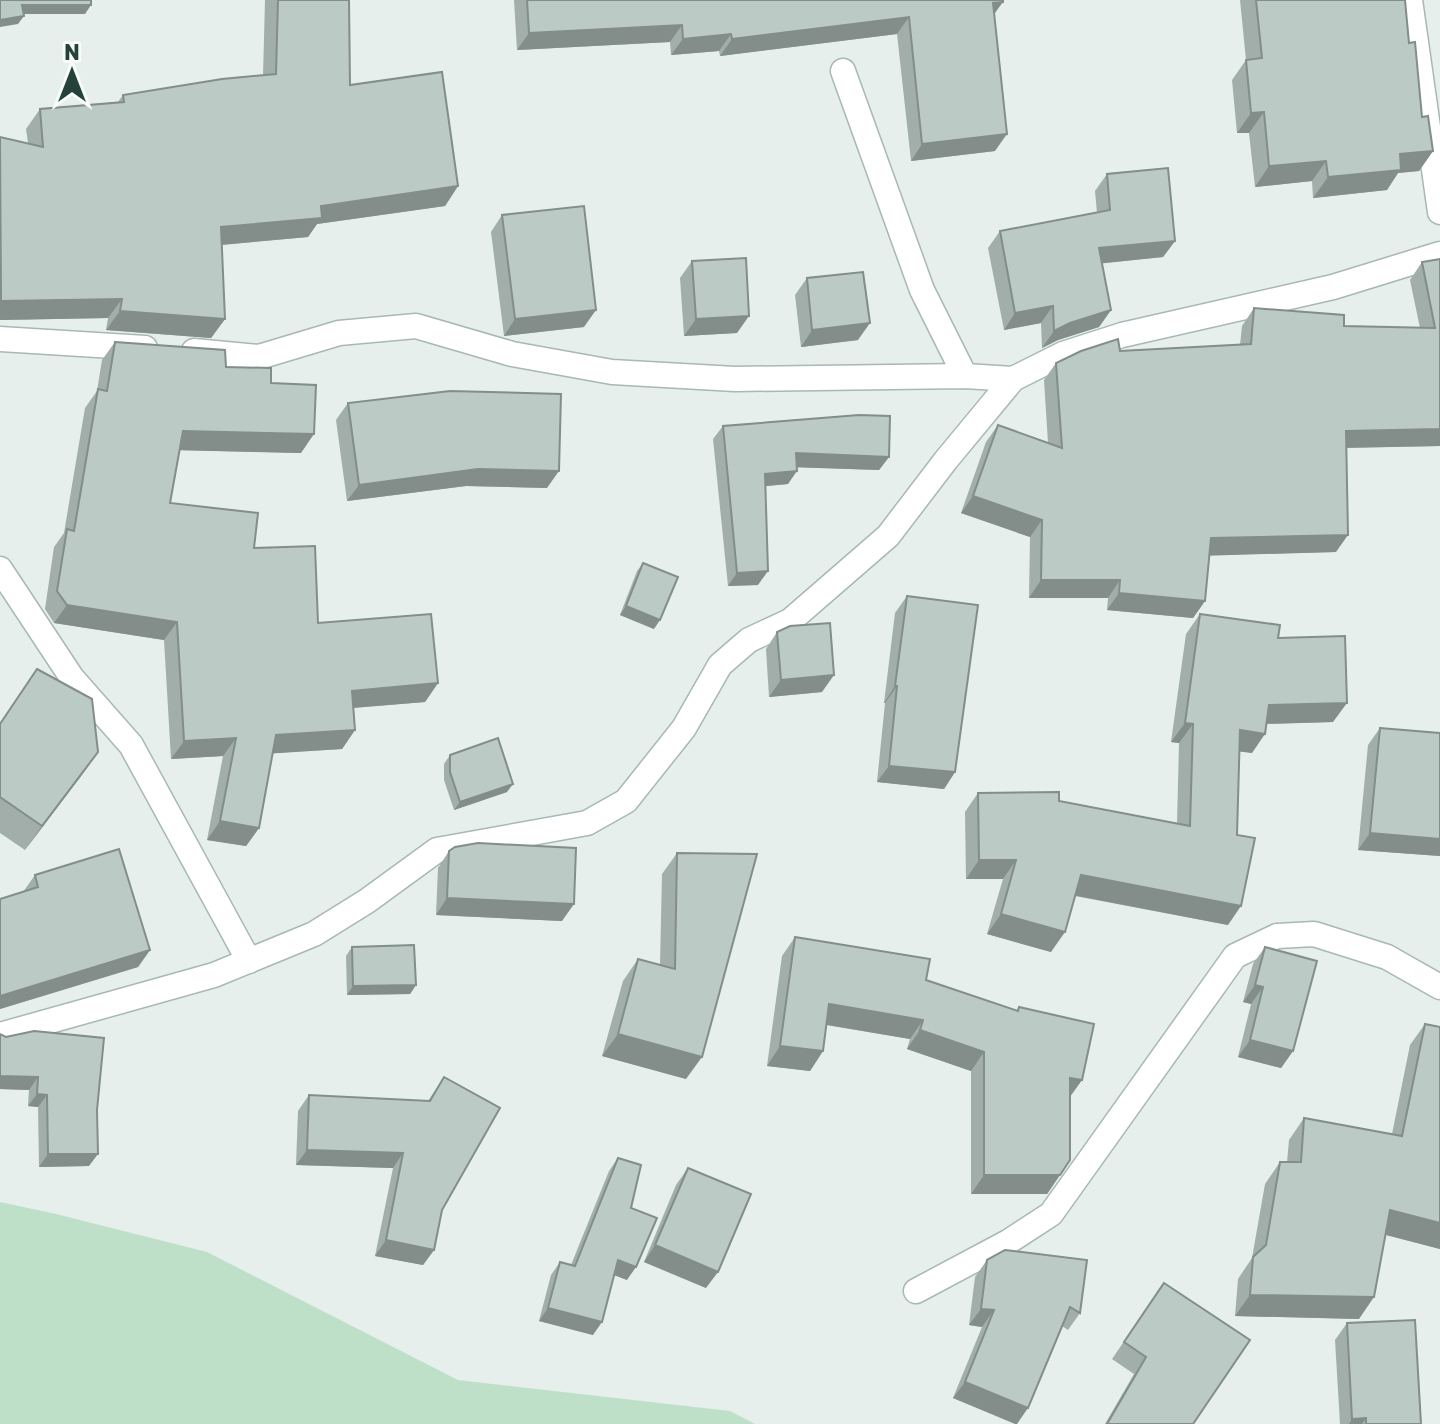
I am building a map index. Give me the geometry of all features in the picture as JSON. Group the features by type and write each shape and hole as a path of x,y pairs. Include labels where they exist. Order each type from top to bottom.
{"street":[{"path":"1410,0 1440,212"},
{"path":"843,71 922,290 965,376"},
{"path":"0,1035 214,975 314,934 367,901 437,850 587,823 626,801 684,728 720,665 749,640 790,621 888,536 1013,379 1063,354 1122,335 1333,287 1440,254"},
{"path":"0,339 259,357 339,333 416,326 512,354 612,372 735,379 965,376 1013,379"},
{"path":"0,569 72,678 131,745 249,961"},
{"path":"916,1291 1008,1242 1051,1214 1235,956 1277,936 1314,934 1387,957 1440,987"}],"green space":[{"path":"0,1202 207,1252 458,1380 730,1411 755,1424 0,1424"}],"building":[{"path":"0,0 91,0 91,5 22,5 24,16 0,20"},
{"path":"278,0 349,0 350,85 442,72 458,186 321,206 322,218 221,227 225,319 120,311 122,299 1,301 0,137 43,147 40,109 124,102 123,95 276,74"},
{"path":"527,0 1003,0 993,3 1007,134 922,144 909,17 732,39 731,34 683,39 682,25 529,33"},
{"path":"1256,0 1405,0 1409,43 1415,42 1422,117 1428,116 1433,151 1400,154 1401,170 1328,177 1326,161 1269,166 1264,112 1251,113 1246,60 1262,58"},
{"path":"1168,168 1175,241 1099,248 1111,310 1054,331 1053,306 1015,313 1000,231 1110,210 1107,174"},
{"path":"584,206 596,310 515,319 502,215"},
{"path":"746,258 749,316 696,319 692,261"},
{"path":"1440,259 1440,429 1346,431 1348,535 1211,538 1205,601 1119,593 1120,580 1041,580 1042,520 973,496 998,425 1062,448 1056,363 1118,339 1120,351 1251,344 1254,308 1344,315 1344,326 1435,328 1422,262"},
{"path":"863,272 870,323 812,330 807,278"},
{"path":"115,342 225,350 226,367 271,368 271,383 316,385 314,434 183,431 170,503 258,513 254,548 315,546 318,623 431,614 438,683 352,691 355,730 276,735 259,828 220,821 236,738 184,741 177,622 67,605 57,591 67,529 74,531 98,389 107,391"},
{"path":"450,391 561,394 559,471 478,469 359,485 348,403"},
{"path":"859,415 890,416 889,457 796,453 797,471 765,474 768,571 737,573 723,426"},
{"path":"643,563 678,577 660,620 626,606"},
{"path":"907,596 978,605 955,772 889,766 895,686"},
{"path":"1200,614 1280,625 1278,638 1345,636 1347,703 1269,705 1265,734 1240,730 1237,835 1255,838 1241,906 1081,875 1065,932 1001,914 1016,860 979,860 978,793 1059,792 1059,801 1190,826 1193,724 1185,723"},
{"path":"830,623 834,675 781,680 777,632 790,626"},
{"path":"37,669 92,699 98,752 42,826 0,797 0,724"},
{"path":"1380,728 1440,733 1440,839 1370,833"},
{"path":"498,738 513,784 460,802 450,772 450,755"},
{"path":"478,843 576,848 574,904 447,898 449,851"},
{"path":"119,849 150,950 0,996 0,899 38,887 35,875"},
{"path":"677,853 757,854 702,1057 618,1034 638,959 675,969"},
{"path":"795,937 930,959 926,980 1018,1011 1019,1007 1094,1024 1082,1080 1070,1078 1070,1160 1060,1175 984,1175 984,1052 920,1030 923,1020 829,1004 823,1051 780,1046"},
{"path":"414,945 416,985 353,986 352,947"},
{"path":"1265,947 1317,961 1293,1051 1250,1040 1263,987 1255,985"},
{"path":"1425,1024 1440,1027 1440,1223 1390,1210 1374,1297 1250,1295 1253,1257 1266,1245 1280,1162 1301,1162 1304,1118 1402,1136"},
{"path":"34,1031 104,1038 97,1110 98,1154 48,1154 47,1095 37,1094 38,1077 0,1076 0,1034 6,1037"},
{"path":"444,1077 500,1108 442,1210 434,1250 386,1240 403,1153 307,1150 309,1095 430,1101"},
{"path":"618,1158 641,1165 631,1208 657,1218 636,1267 618,1260 602,1322 548,1308 560,1262 575,1266"},
{"path":"688,1168 751,1194 718,1272 655,1245"},
{"path":"1005,1250 1087,1260 1080,1313 1070,1307 1028,1408 965,1382 994,1310 981,1309 987,1260"},
{"path":"1164,1283 1250,1340 1193,1424 1107,1424 1146,1357 1124,1342"},
{"path":"1415,1320 1421,1424 1366,1424 1366,1418 1352,1419 1347,1323"}]}
